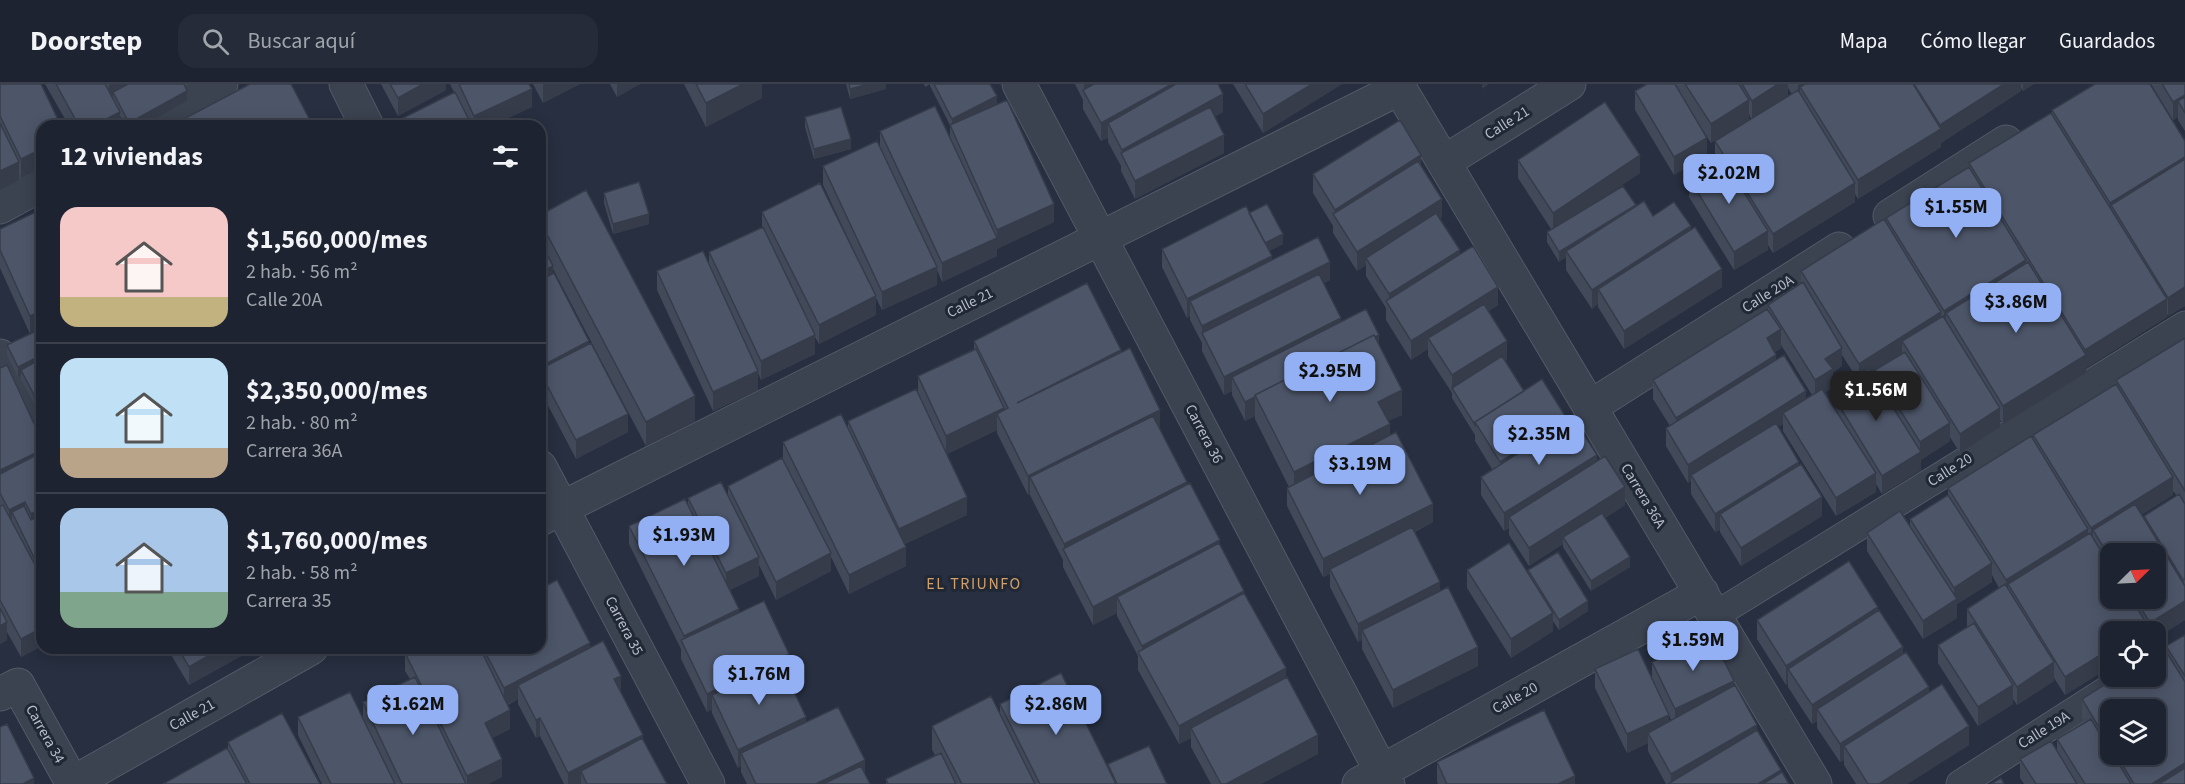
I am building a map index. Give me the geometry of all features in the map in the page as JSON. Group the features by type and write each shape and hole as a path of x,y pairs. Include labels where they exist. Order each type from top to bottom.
{"street":[{"path":"156,120 221,84"},
{"path":"346,84 364,120"},
{"name":"Carrera 36","path":"1019,84 1101,238 1377,780"},
{"name":"Calle 21","path":"1444,162 1569,84"},
{"name":"Calle 21","path":"550,513 1101,238 1399,86"},
{"name":"Carrera 36A","path":"1399,86 1815,784"},
{"name":"Calle 20A","path":"1590,407 2028,128"},
{"path":"0,207 36,186"},
{"path":"0,356 36,425"},
{"name":"Carrera 35","path":"546,495 550,513 708,784"},
{"name":"Calle 20","path":"1377,780 1708,605"},
{"name":"Calle 21","path":"73,783 300,654"},
{"name":"Carrera 34","path":"9,690 73,783"}],"lane":[{"name":"Calle 20","path":"1708,605 2185,325"},
{"name":"Calle 19A","path":"1960,784 2112,687"}],"building":[{"path":"0,84 41,84 58,120 36,120 36,152 21,159 0,116"},
{"path":"56,84 105,84 120,112 105,120 76,120"},
{"path":"128,84 184,84 187,91 134,120 127,120 113,92"},
{"path":"250,84 291,84 310,120 182,120"},
{"path":"390,84 423,84 398,98"},
{"path":"459,84 529,84 532,89 474,116"},
{"path":"696,84 743,84 706,103"},
{"path":"849,84 869,84 850,89"},
{"path":"934,84 990,84 997,96 952,119"},
{"path":"1094,84 1172,84 1101,123 1083,90"},
{"path":"1176,84 1218,84 1223,94 1122,150 1108,123"},
{"path":"1245,84 1312,84 1263,114"},
{"path":"1647,84 1675,84 1707,138 1674,157 1635,91"},
{"path":"1685,84 1739,84 1749,100 1711,124"},
{"path":"1742,84 1778,84 1752,101"},
{"path":"1805,84 1913,84 1941,129 1858,180 1800,87"},
{"path":"1914,84 2004,84 1940,125"},
{"path":"2095,84 2150,84 2185,141 2185,157 2110,203 2052,110"},
{"path":"2162,84 2185,84 2185,95 2173,102"},
{"path":"1798,90 1855,183 1773,234 1715,141"},
{"path":"455,92 469,120 402,120"},
{"path":"2185,97 2185,113 2178,101"},
{"path":"1007,100 1054,204 997,230 950,125"},
{"path":"1605,102 1640,155 1553,213 1518,160"},
{"path":"935,106 997,238 942,263 880,131"},
{"path":"841,107 851,139 814,149 805,117"},
{"path":"1210,107 1224,135 1135,181 1121,153"},
{"path":"2051,113 2167,299 2085,350 1969,163"},
{"path":"1400,120 1421,155 1335,210 1313,174"},
{"path":"0,123 19,162 0,171"},
{"path":"877,141 937,267 882,292 823,166"},
{"path":"1723,158 1768,231 1734,252 1689,178"},
{"path":"2185,159 2185,287 2168,298 2111,205"},
{"path":"1418,161 1442,199 1357,252 1333,214"},
{"path":"1969,167 2026,260 1944,311 1886,218"},
{"path":"639,182 649,214 613,224 604,193"},
{"path":"820,183 876,296 819,325 762,212"},
{"path":"1623,186 1636,205 1559,252 1547,232"},
{"path":"586,190 695,396 646,422 546,232 546,212"},
{"path":"1644,201 1653,216 1674,202 1691,226 1592,290 1566,251"},
{"path":"1267,204 1283,234 1265,243 1249,213"},
{"path":"1246,206 1272,256 1187,299 1162,249"},
{"path":"36,212 36,314 30,316 0,250 0,229"},
{"path":"1436,213 1460,250 1389,294 1366,258"},
{"path":"1884,219 1941,312 1859,364 1801,271"},
{"path":"763,227 815,335 761,361 709,252"},
{"path":"1695,227 1722,269 1624,331 1598,289"},
{"path":"1318,237 1330,262 1202,326 1190,301"},
{"path":"1473,246 1498,287 1411,341 1386,301"},
{"path":"703,251 758,371 713,392 657,271"},
{"path":"546,253 553,266 546,270"},
{"path":"2028,262 2086,355 2003,406 1946,313"},
{"path":"554,273 589,341 546,364 546,277"},
{"path":"1319,274 1341,318 1224,377 1202,333"},
{"path":"1803,282 1842,348 1825,359 1833,369 1815,380 1768,305"},
{"path":"1087,283 1121,350 1017,403 1130,348 1160,410 1028,476 997,414 1008,408 974,341"},
{"path":"1484,304 1507,341 1452,375 1428,338"},
{"path":"1366,309 1379,335 1375,337 1374,335 1245,402 1232,377"},
{"path":"1767,309 1781,329 1767,338 1776,355 1676,418 1653,380"},
{"path":"1943,316 2000,408 1960,434 1902,341"},
{"path":"36,331 36,358 18,367 7,345"},
{"path":"1374,335 1402,390 1378,402 1390,424 1294,472 1255,395"},
{"path":"2185,338 2185,491 2116,380"},
{"path":"591,343 628,414 576,440 546,383 546,366"},
{"path":"976,349 1004,408 946,436 918,376"},
{"path":"1905,352 1950,423 1920,442 1875,370"},
{"path":"1784,355 1806,391 1688,465 1666,428"},
{"path":"1502,356 1524,391 1475,422 1475,425 1452,388"},
{"path":"36,361 36,394 34,395 21,370"},
{"path":"7,365 36,428 36,453 0,470 0,368"},
{"path":"1869,369 1921,452 1882,476 1831,392"},
{"path":"1542,379 1567,419 1500,462 1475,422"},
{"path":"2116,384 2173,477 2091,528 2033,435"},
{"path":"916,389 967,497 899,529 848,421"},
{"path":"1822,389 1876,473 1836,498 1783,413"},
{"path":"841,414 906,547 849,575 783,442"},
{"path":"1153,416 1187,482 1064,544 1030,477"},
{"path":"1573,418 1597,455 1504,513 1481,477"},
{"path":"1776,423 1799,462 1715,514 1691,475"},
{"path":"1396,432 1433,504 1323,559 1287,488"},
{"path":"2031,436 2088,529 2006,580 1948,488"},
{"path":"36,455 36,511 31,514 25,502 9,510 0,493 0,474"},
{"path":"1605,456 1625,487 1529,548 1509,517"},
{"path":"782,458 831,553 776,582 728,486"},
{"path":"1801,464 1822,497 1741,548 1720,514"},
{"path":"721,482 759,557 726,573 688,498"},
{"path":"1190,483 1220,540 1093,607 1063,549"},
{"path":"2179,494 2185,504 2185,579 2183,580 2166,552 2166,543 2160,543 2144,516"},
{"path":"1948,495 1992,563 1954,588 1910,519"},
{"path":"685,499 739,609 684,636 629,526"},
{"path":"2135,504 2159,543 2101,543 2093,530"},
{"path":"3,505 36,567 36,631 21,639 0,600 0,506"},
{"path":"24,506 31,520 36,517 36,562 12,512"},
{"path":"1900,511 1957,599 1923,621 1867,533"},
{"path":"1602,513 1630,557 1591,581 1563,537"},
{"path":"1412,527 1440,582 1358,624 1330,569"},
{"path":"2090,533 2100,550 2100,609 2138,609 2145,621 2100,621 2100,655 2065,677 2008,584"},
{"path":"1219,543 1244,591 1142,646 1117,597"},
{"path":"1509,543 1553,613 1511,639 1467,570"},
{"path":"1558,552 1588,601 1559,620 1528,570"},
{"path":"2166,555 2185,586 2185,601 2153,621 2149,621 2142,609 2166,609"},
{"path":"1849,561 1878,607 1786,666 1757,620"},
{"path":"557,580 590,643 504,688 486,654 546,654 546,586"},
{"path":"2005,584 2054,662 2017,687 1967,609"},
{"path":"1448,587 1478,647 1393,690 1362,630"},
{"path":"1244,593 1286,668 1179,726 1138,652"},
{"path":"764,601 789,654 707,694 681,640"},
{"path":"0,608 7,622 0,626"},
{"path":"1879,610 1903,647 1812,705 1788,669"},
{"path":"1974,623 2013,685 1978,707 1938,645"},
{"path":"1711,634 1734,681 1675,709 1652,662"},
{"path":"2185,635 2185,676 2166,646"},
{"path":"603,641 621,676 614,679 643,735 568,773 540,718 536,720 518,685"},
{"path":"1638,649 1669,715 1627,734 1595,669"},
{"path":"2166,651 2185,682 2185,763 2152,784 2134,784 2123,765 2166,765 2166,699 2100,699 2100,729 2082,699 2101,687 2166,687"},
{"path":"1906,652 1929,687 1840,744 1817,709"},
{"path":"181,654 212,654 189,667"},
{"path":"406,654 483,654 510,710 485,723 502,759 467,776"},
{"path":"780,662 806,717 738,750 712,695"},
{"path":"1061,673 1116,784 1040,784 1000,704"},
{"path":"415,677 466,784 402,784 363,702"},
{"path":"1287,677 1318,735 1226,784 1221,784 1191,728"},
{"path":"1942,684 1969,726 1879,784 1868,784 1844,746"},
{"path":"1735,685 1757,725 1671,774 1648,733"},
{"path":"350,692 395,784 331,784 298,717"},
{"path":"991,696 1035,784 962,784 932,726"},
{"path":"838,707 865,760 816,784 756,784 741,753"},
{"path":"1544,710 1575,776 1558,784 1447,784 1437,762"},
{"path":"282,713 320,784 250,784 228,742"},
{"path":"2091,719 2100,734 2100,765 2120,765 2131,784 2085,784 2057,739"},
{"path":"7,724 34,778 23,784 0,784 0,727"},
{"path":"1757,730 1781,770 1758,784 1668,784"},
{"path":"642,738 667,784 587,784 581,771"},
{"path":"2051,741 2077,784 2036,784 2020,759"},
{"path":"1149,746 1167,784 1117,784 1108,764"},
{"path":"227,748 247,784 163,784"},
{"path":"941,753 956,784 888,784 886,779"},
{"path":"861,766 870,784 823,784"},
{"path":"2185,768 2185,784 2159,784"},
{"path":"1782,772 1789,784 1763,784"},
{"path":"2001,778 2004,784 1991,784"}],"district":[{"name":"EL TRIUNFO","path":"974,584"}]}
